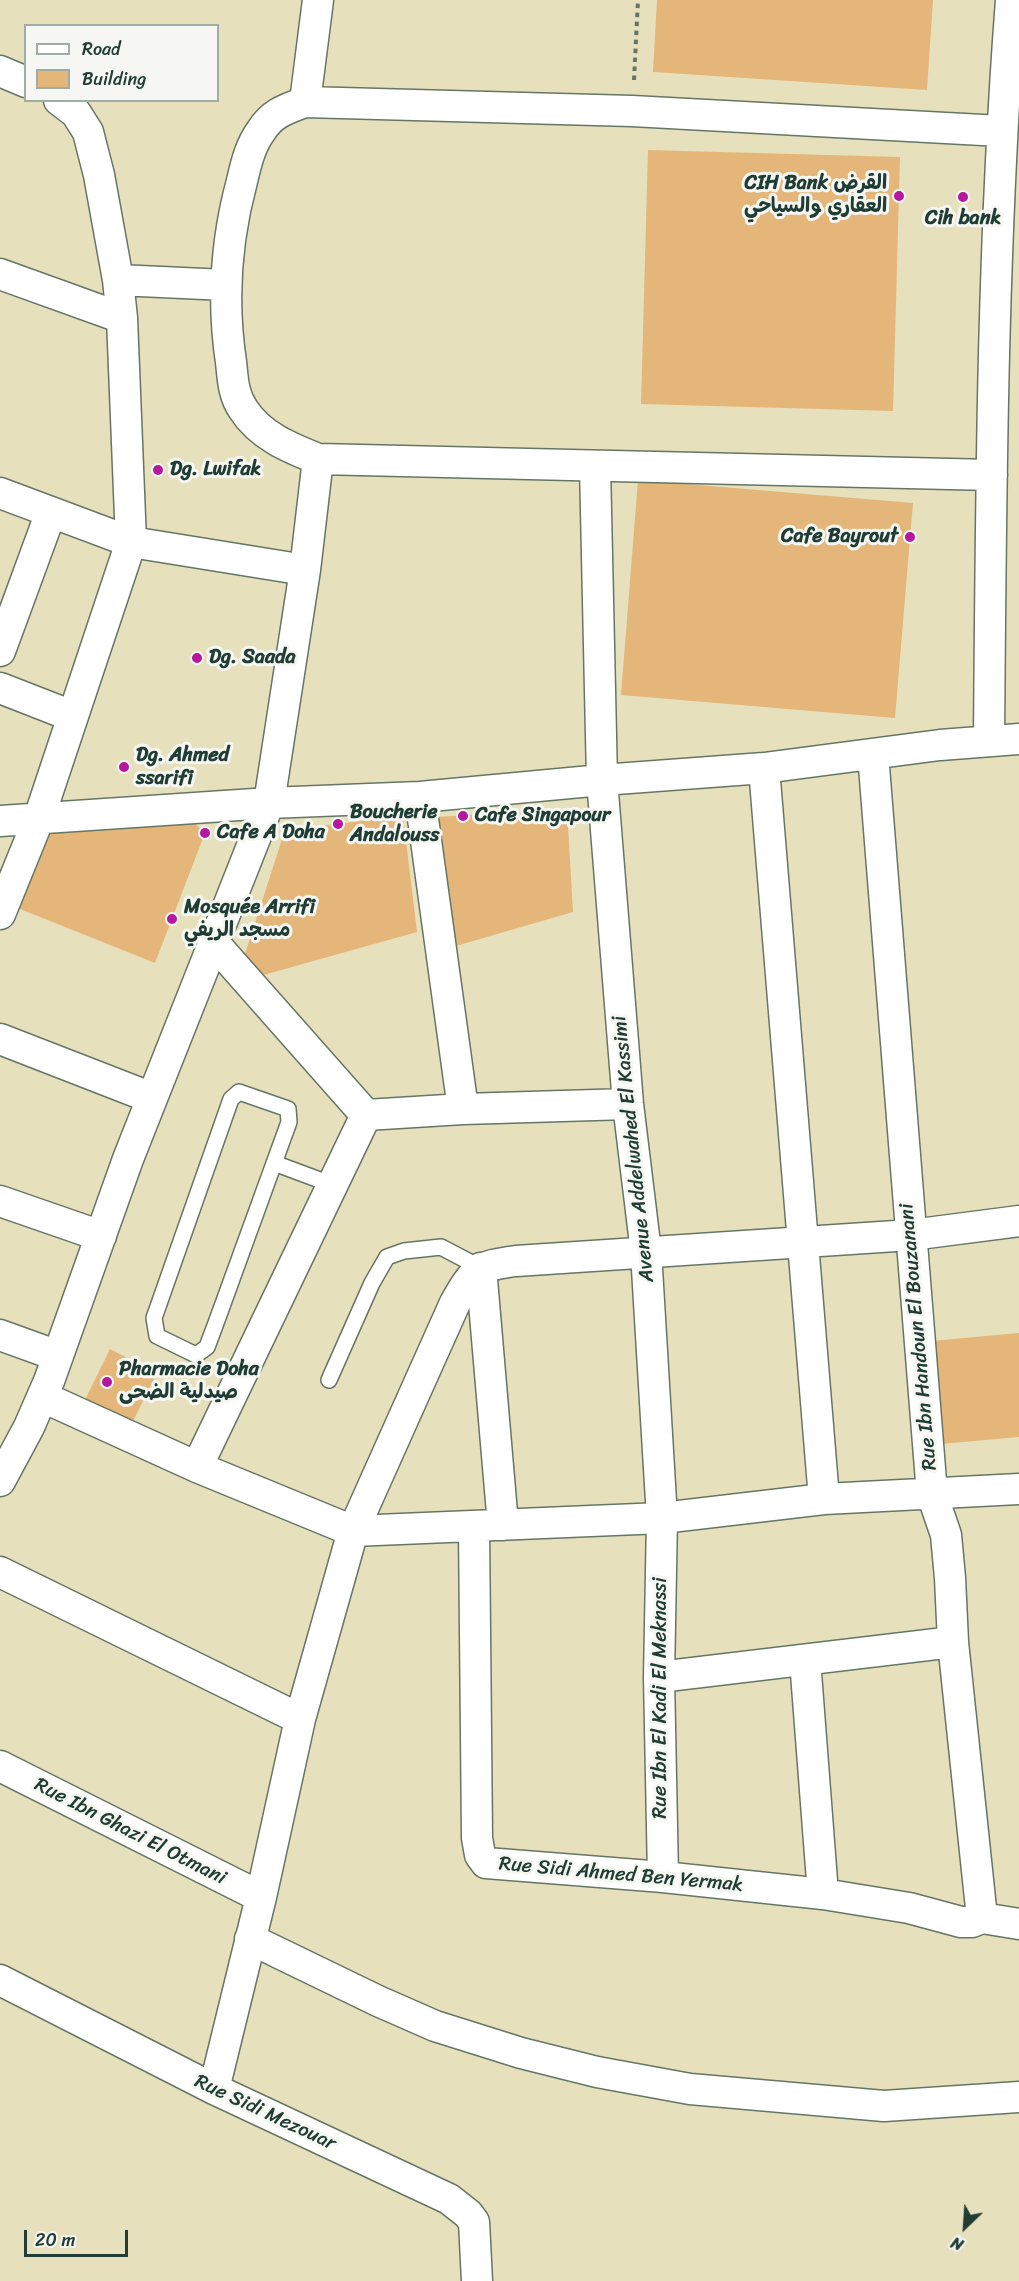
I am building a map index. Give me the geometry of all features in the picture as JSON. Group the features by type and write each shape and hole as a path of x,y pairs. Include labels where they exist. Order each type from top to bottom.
{"street":[{"path":"305,102 318,0"},
{"path":"989,741 992,475 1001,131 1011,0"},
{"path":"0,70 24,81"},
{"path":"0,914 39,818 131,542 122,318 118,280 99,175 88,132 76,113 62,102"},
{"path":"992,475 318,459 283,445 261,429 244,411 234,391 227,335 226,285 233,215 250,150 261,129 276,113 305,102 632,111 1001,131"},
{"path":"0,274 122,318"},
{"path":"118,280 226,285"},
{"path":"2,1473 43,1396 128,1159 268,803 305,570 318,459"},
{"name":"Avenue Addelwahed El Kassimi","path":"596,466 602,780 628,1104 646,1252 662,1518"},
{"path":"0,493 131,542 305,570"},
{"path":"0,651 51,512"},
{"path":"0,688 72,716"},
{"path":"0,821 268,803 420,797 764,768 1019,739"},
{"name":"Rue Ibn Handoun El Bouzanani","path":"873,754 932,1494 946,1535 953,1642 981,1918"},
{"path":"764,768 824,1498"},
{"path":"420,797 463,1109"},
{"path":"214,943 366,1115"},
{"path":"0,1039 152,1098"},
{"path":"366,1115 463,1109 628,1104"},
{"path":"197,1467 366,1115"},
{"path":"0,1201 101,1236"},
{"path":"214,2089 261,1898 300,1719 353,1531 455,1303 472,1276 481,1268 516,1261 911,1234 1019,1221"},
{"path":"481,1268 488,1526"},
{"path":"0,1335 58,1356"},
{"path":"43,1396 197,1467 353,1531 662,1518 824,1498 1019,1489"},
{"name":"Rue Ibn El Kadi El Meknassi","path":"662,1518 659,1677 663,1877"},
{"name":"Rue Sidi Ahmed Ben Yermak","path":"488,1526 477,1838 481,1858 486,1863 663,1877 824,1894 909,1908 961,1922 972,1922 981,1918 1019,1924"},
{"path":"0,1572 300,1719"},
{"path":"659,1677 953,1642"},
{"path":"805,1660 824,1894"},
{"name":"Rue Ibn Ghazi El Otmani","path":"0,1766 261,1898"},
{"path":"250,1939 435,2026 521,2053 597,2072 690,2089 884,2106 1019,2097"},
{"name":"Rue Sidi Mezouar","path":"0,1980 214,2089 431,2190 458,2205 474,2222 477,2281"}],"lane":[{"path":"239,1092 288,1109 289,1122 274,1164 207,1347 196,1355 158,1336 154,1318 231,1099 239,1092"},
{"path":"274,1164 333,1185"},
{"path":"329,1380 372,1283 387,1257 404,1251 441,1247 481,1268"}],"path":[{"path":"632,111 638,0"}],"building":[{"path":"657,0 933,0 927,90 653,72"},
{"path":"648,150 900,157 893,411 641,404"},
{"path":"638,480 913,503 895,718 621,695"},
{"path":"567,809 573,912 449,948 435,817"},
{"path":"184,813 205,833 155,963 10,905 36,829"},
{"path":"403,816 417,932 260,976 245,954 285,830"},
{"path":"1019,1333 1019,1437 941,1444 931,1341"},
{"path":"110,1349 157,1373 131,1425 84,1402"}],"place":[{"name":"CIH Bank القرض العقاري والسياحي","path":"899,196"},
{"name":"Cih bank","path":"963,197"},
{"name":"Dg. Lwifak","path":"158,470"},
{"name":"Cafe Bayrout","path":"910,537"},
{"name":"Dg. Saada","path":"197,658"},
{"name":"Dg. Ahmed ssarifi","path":"124,767"},
{"name":"Cafe Singapour","path":"463,816"},
{"name":"Boucherie Andalouss","path":"338,824"},
{"name":"Cafe A Doha","path":"205,833"},
{"name":"Mosquée Arrifi مسجد الريفي","path":"172,919"},
{"name":"Pharmacie Doha صيدلية الضحى","path":"107,1382"}]}
